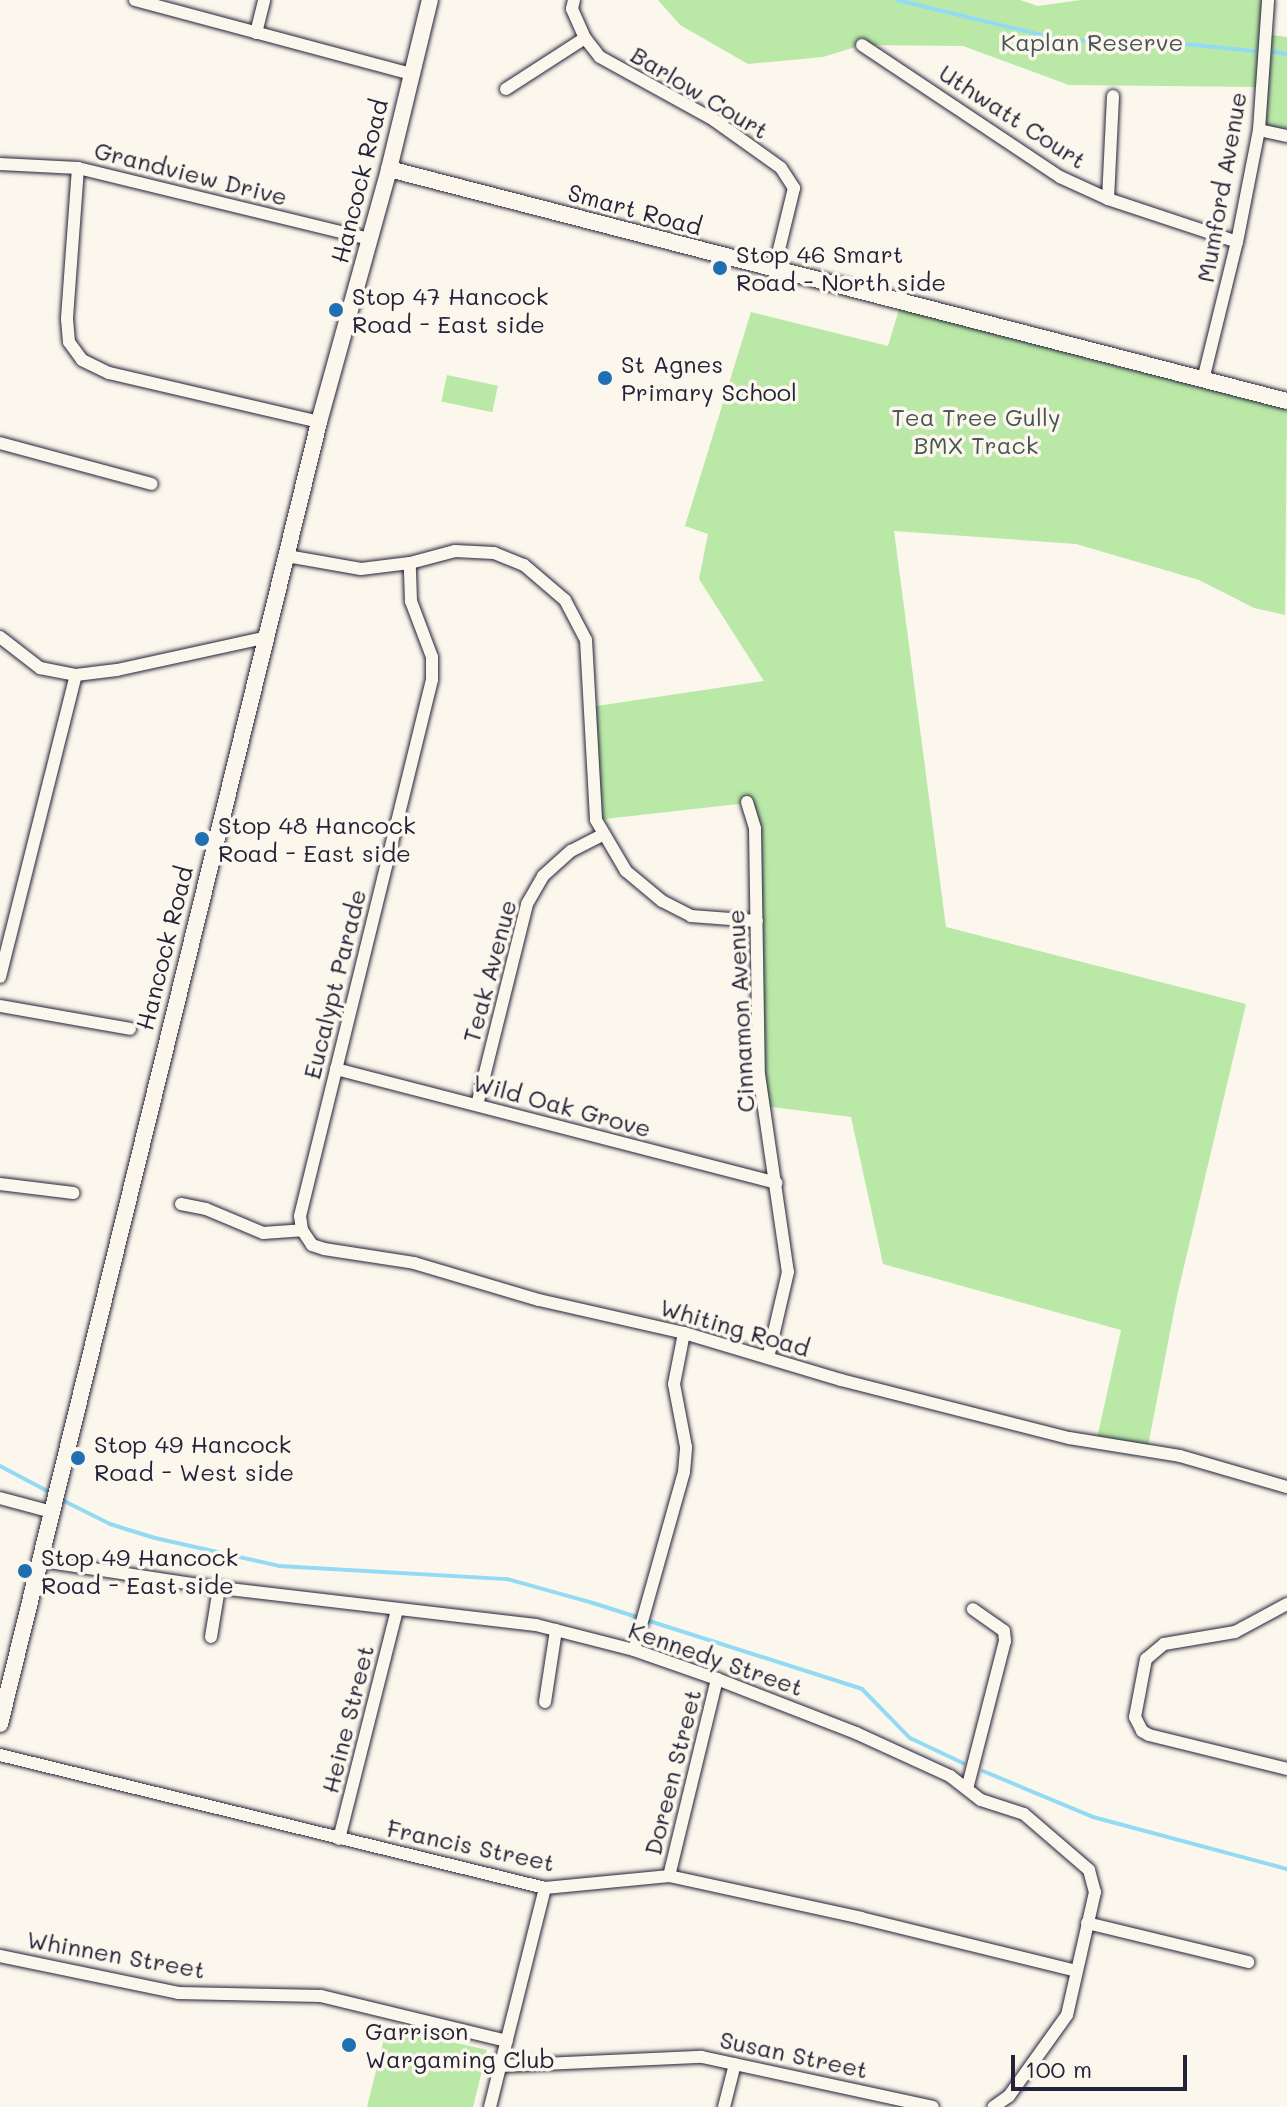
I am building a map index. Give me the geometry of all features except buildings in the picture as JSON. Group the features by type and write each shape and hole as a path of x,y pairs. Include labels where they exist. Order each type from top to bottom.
{"main road":[{"name":"Hancock Road","path":"0,1724 5,1681 42,1561 166,1037 268,637 319,422 389,169 430,0"},
{"name":"Smart Road","path":"389,169 1287,401"}],"street":[{"path":"135,0 411,74"},
{"path":"256,33 264,0"},
{"path":"506,89 585,38 572,9 574,0"},
{"name":"Mumford Avenue","path":"1203,380 1237,242 1259,130 1268,0"},
{"name":"Barlow Court","path":"585,38 600,57 714,120 781,168 794,188 774,270"},
{"name":"Uthwatt Court","path":"862,45 1060,177 1108,199 1237,242"},
{"path":"1108,199 1113,96"},
{"path":"1259,130 1287,136"},
{"name":"Grandview Drive","path":"0,164 78,168 370,239"},
{"path":"78,168 67,319 69,342 82,360 109,373 319,422"},
{"path":"0,443 152,484"},
{"path":"287,556 361,569 410,563 455,551 494,553 524,565 565,600 586,640 596,820 626,871 662,901 691,916 757,921"},
{"name":"Eucalypt Parade","path":"302,1230 300,1216 432,680 432,657 411,601 410,563"},
{"path":"1,642 40,668 76,675 117,670 268,637"},
{"path":"0,977 76,675"},
{"name":"Cinnamon Avenue","path":"747,802 755,829 759,1074 788,1272 768,1358"},
{"name":"Teak Avenue","path":"477,1105 527,904 543,876 571,851 604,834"},
{"path":"0,1006 130,1029"},
{"name":"Wild Oak Grove","path":"336,1069 776,1183"},
{"path":"0,1184 73,1193"},
{"path":"181,1204 206,1209 263,1233 302,1230"},
{"name":"Whiting Road","path":"302,1230 312,1245 324,1249 414,1263 539,1300 684,1333 1069,1438 1180,1456 1287,1487"},
{"path":"634,1650 684,1472 686,1447 674,1384 684,1333"},
{"path":"0,1498 55,1502"},
{"name":"Kennedy Street","path":"42,1561 219,1588 556,1630 634,1650 856,1733 950,1776 981,1800 1024,1814 1089,1870 1095,1892 1067,2015 1009,2096 993,2107"},
{"path":"211,1637 219,1588"},
{"path":"1287,1604 1235,1632 1164,1644 1146,1659 1135,1717 1149,1735 1287,1769"},
{"name":"Heine Street","path":"339,1839 397,1609"},
{"path":"967,1789 1005,1641 1004,1631 973,1609"},
{"path":"545,1702 556,1630"},
{"name":"Doreen Street","path":"669,1876 717,1679"},
{"name":"Francis Street","path":"0,1755 545,1888 669,1876 861,1918 1076,1971"},
{"path":"490,2107 545,1888"},
{"path":"1087,1923 1248,1962"},
{"name":"Whinnen Street","path":"0,1956 178,1993 321,1996 507,2041"},
{"name":"Susan Street","path":"500,2066 702,2057 889,2102 933,2107"},
{"path":"724,2107 735,2064"}],"green space":[{"name":"Kaplan Reserve","path":"658,0 1020,0 1038,6 1081,0 1268,0 1265,34 1287,37 1287,136 1259,130 1261,87 1069,85 963,46 862,45 823,57 748,64 680,25"},
{"name":"Tea Tree Gully BMX Track","path":"901,303 1287,401 1285,615 1254,608 1199,580 1076,544 894,531 946,927 1246,1004 1177,1296 1147,1451 1096,1443 1121,1330 883,1264 851,1117 764,1106 759,1074 747,803 596,820 590,707 764,681 699,579 708,534 685,526 751,312 888,346"},
{"path":"447,375 498,386 492,412 441,401"},
{"path":"387,2027 487,2050 473,2107 367,2107"}],"waterway":[{"path":"897,0 1067,41 1137,39 1254,51"},
{"path":"1274,52 1287,54"},
{"path":"0,1466 53,1494"},
{"path":"60,1499 110,1524 155,1538 279,1566 507,1579 593,1603 862,1689 910,1738 963,1763"},
{"path":"983,1771 1093,1817 1287,1869"}],"place":[{"name":"Stop 46 Smart Road - North side","path":"720,268"},
{"name":"Stop 47 Hancock Road - East side","path":"336,310"},
{"name":"St Agnes Primary School","path":"605,378"},
{"name":"Stop 48 Hancock Road - East side","path":"202,839"},
{"name":"Stop 49 Hancock Road - West side","path":"78,1458"},
{"name":"Stop 49 Hancock Road - East side","path":"25,1571"},
{"name":"Garrison Wargaming Club","path":"349,2045"}]}
